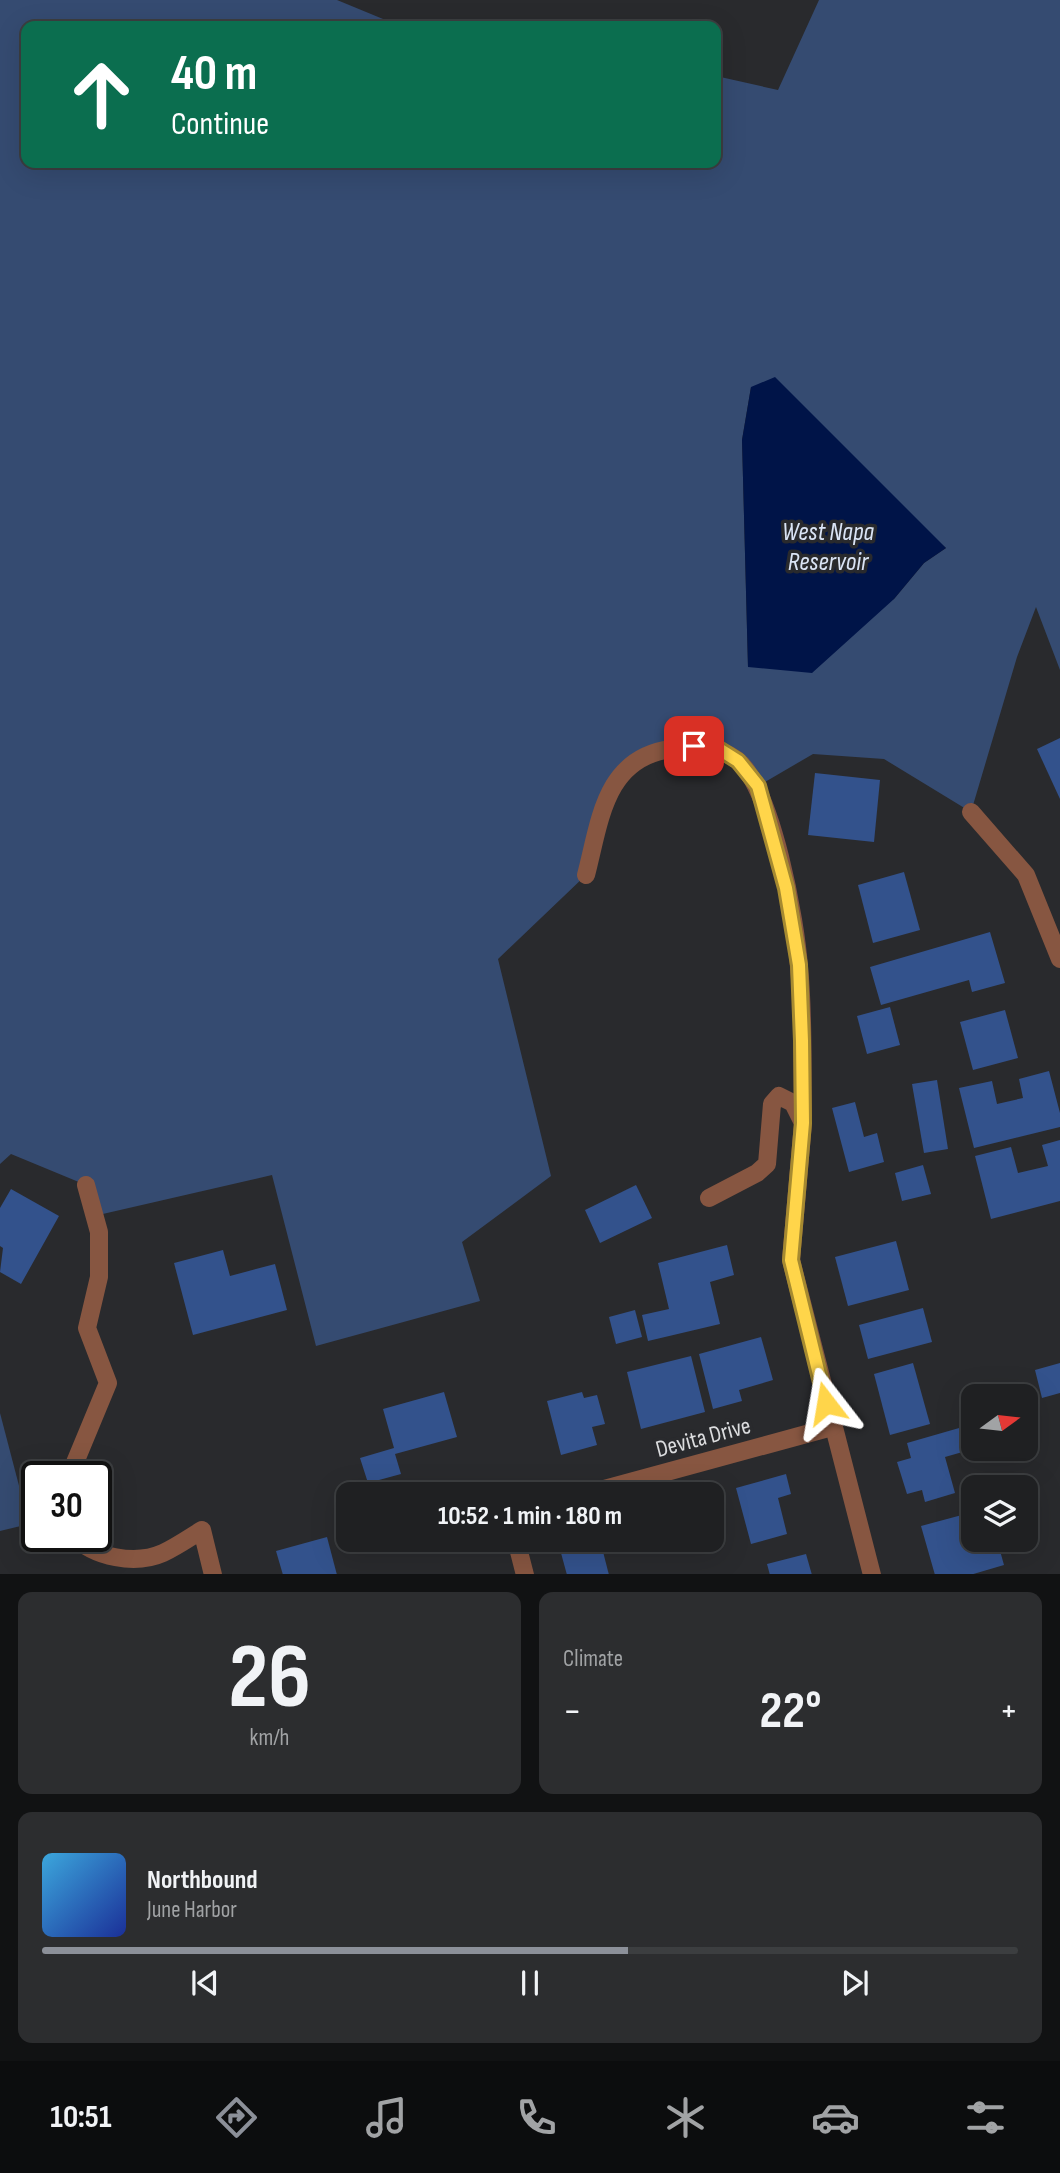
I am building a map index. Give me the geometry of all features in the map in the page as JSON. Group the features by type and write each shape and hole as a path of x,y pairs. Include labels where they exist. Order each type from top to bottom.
{"street":[{"path":"586,875 607,794 619,774 645,758 664,750 694,746 719,749 738,761 758,786 769,819 799,965 803,1123 791,1260 872,1574"},
{"path":"971,812 1026,875 1060,959"},
{"path":"709,1198 757,1173 767,1164 772,1104 779,1096 793,1103 803,1123"},
{"path":"76,1461 108,1383 87,1328 99,1277 99,1232 86,1185"},
{"name":"Devita Drive","path":"630,1482 832,1427"},
{"path":"96,1552 106,1556 130,1557 160,1554 202,1530 213,1574"},
{"path":"519,1552 525,1574"}],"shaded area":[{"path":"0,0 337,0 388,21 21,21 21,168 721,168 721,77 778,90 819,0 1060,0 1060,670 1036,607 1017,657 971,812 884,759 813,754 758,786 738,761 694,746 619,774 586,875 498,959 551,1176 462,1242 480,1301 316,1346 272,1175 94,1216 86,1185 11,1154 0,1164","holes":["751,387 946,548 924,563 894,599 748,667 742,440"]},
{"path":"0,1413 21,1493 21,1526 0,1531"}],"water":[{"name":"West Napa Reservoir","path":"775,377 946,548 924,563 894,599 812,673 748,667 742,440 751,387"}],"building":[{"path":"1060,738 1060,799 1037,749"},
{"path":"815,773 880,780 874,842 808,835"},
{"path":"904,872 920,930 873,943 858,885"},
{"path":"990,932 1005,983 972,992 969,980 881,1005 870,967"},
{"path":"890,1007 900,1045 867,1054 857,1016"},
{"path":"1005,1010 1018,1058 973,1070 960,1022"},
{"path":"1049,1071 1060,1113 1060,1127 974,1148 959,1088 992,1081 997,1104 1023,1098 1019,1079"},
{"path":"937,1080 948,1149 924,1153 912,1084"},
{"path":"855,1102 864,1137 877,1133 884,1162 849,1172 832,1108"},
{"path":"1060,1140 1060,1201 991,1219 975,1156 1011,1147 1018,1173 1048,1166 1042,1145"},
{"path":"923,1165 931,1194 902,1201 895,1173"},
{"path":"636,1185 652,1218 600,1243 585,1210"},
{"path":"11,1189 59,1216 21,1284 0,1272 3,1248 0,1246 0,1208"},
{"path":"896,1241 909,1290 848,1306 835,1257"},
{"path":"727,1245 734,1275 710,1282 720,1324 648,1341 642,1315 669,1309 658,1263"},
{"path":"223,1250 230,1276 275,1264 287,1310 193,1335 174,1263"},
{"path":"923,1308 932,1342 868,1359 859,1325"},
{"path":"635,1310 642,1337 616,1344 609,1317"},
{"path":"761,1337 773,1380 739,1390 742,1401 713,1409 699,1354"},
{"path":"691,1356 705,1412 641,1429 627,1372"},
{"path":"913,1363 930,1424 890,1435 874,1374"},
{"path":"1060,1363 1060,1393 1042,1398 1035,1370"},
{"path":"444,1392 457,1437 395,1454 401,1474 368,1482 360,1458 394,1448 383,1409"},
{"path":"582,1392 584,1398 597,1395 605,1424 592,1427 597,1445 561,1455 547,1401"},
{"path":"961,1427 961,1452 945,1457 955,1493 925,1502 922,1490 907,1494 897,1462 911,1458 907,1443"},
{"path":"786,1474 791,1494 778,1498 787,1534 751,1544 736,1488"},
{"path":"961,1515 961,1552 1000,1552 1004,1565 973,1574 935,1574 921,1526"},
{"path":"327,1537 337,1574 283,1574 276,1551"},
{"path":"561,1552 603,1552 609,1574 567,1574"},
{"path":"806,1554 812,1574 770,1574 767,1564"}],"route":[{"path":"694,746 719,749 738,761 758,786 786,888 799,965 802,1041 803,1123 791,1260 826,1403"}]}
